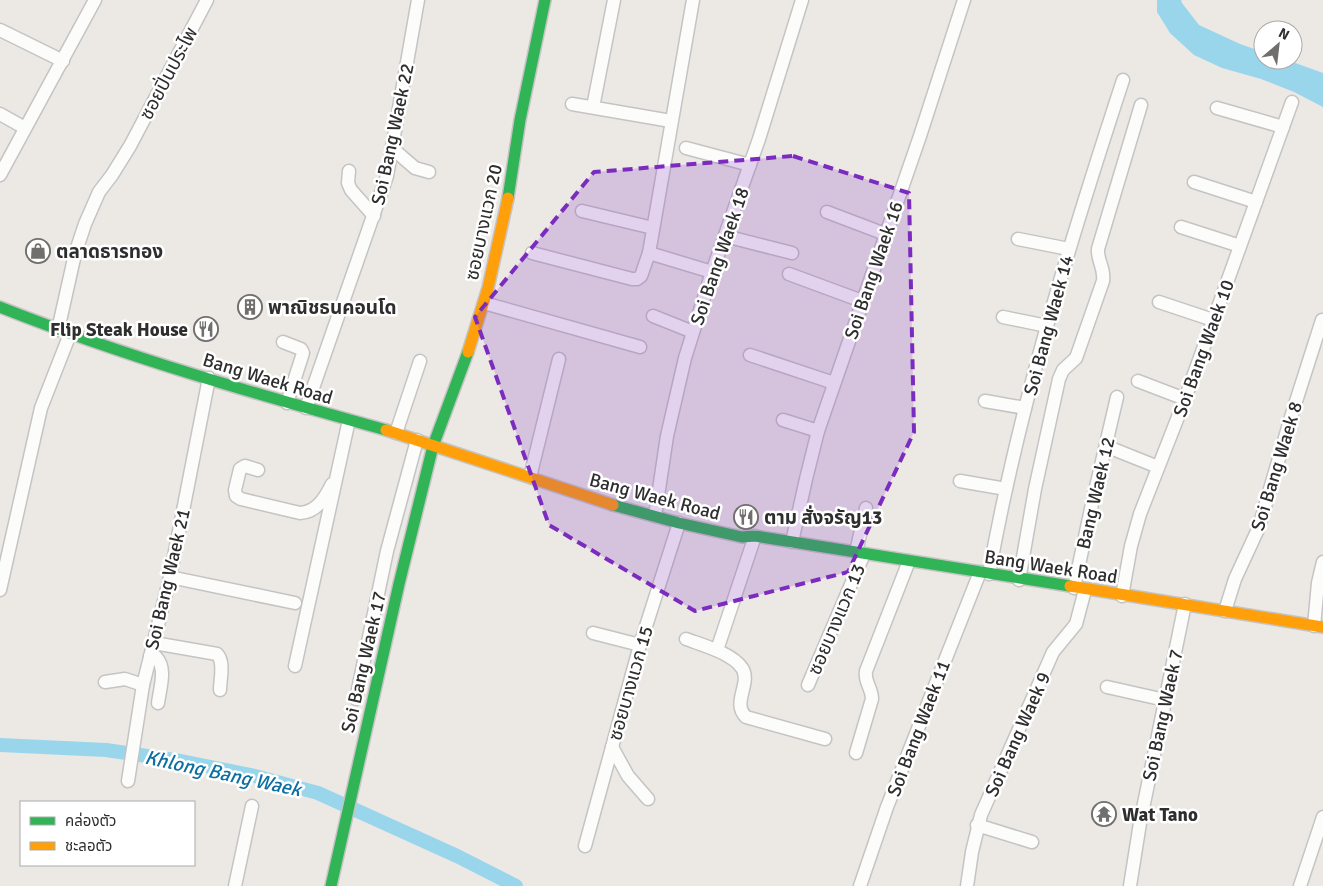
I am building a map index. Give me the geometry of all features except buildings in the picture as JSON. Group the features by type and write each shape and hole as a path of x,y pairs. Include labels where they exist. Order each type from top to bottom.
{"main road":[{"name":"ซอยบางแวก 20","path":"432,446 471,344 484,304 512,177 520,120 545,0"},
{"name":"Bang Waek Road","path":"0,307 64,332 287,403 396,433 598,501 679,522 742,537 755,536 1019,580 1186,604 1318,627"},
{"name":"Soi Bang Waek 17","path":"331,886 432,446"}],"street":[{"path":"0,175 96,0"},
{"name":"ซอยปิ่นประไพ","path":"0,590 41,408 64,332 75,254 85,224 99,192 130,146 207,0"},
{"name":"Soi Bang Waek 22","path":"306,408 387,176 418,0"},
{"path":"593,107 614,0"},
{"path":"532,252 632,279 641,276 649,253 693,0"},
{"name":"Soi Bang Waek 18","path":"655,516 667,436 693,332 750,164 802,0"},
{"name":"Soi Bang Waek 16","path":"792,542 818,432 920,136 964,0"},
{"path":"0,30 63,61"},
{"name":"Soi Bang Waek 14","path":"984,573 1047,326 1069,249 1123,80"},
{"name":"Soi Bang Waek 10","path":"1122,596 1131,546 1140,514 1185,399 1292,102"},
{"path":"572,104 671,121"},
{"path":"1019,580 1035,489 1059,379 1063,370 1076,358 1103,281 1104,269 1099,260 1098,249 1141,105"},
{"path":"1217,108 1283,127"},
{"path":"0,114 25,128"},
{"path":"686,148 750,164"},
{"path":"393,149 416,168 429,172"},
{"path":"349,170 348,183 351,190 374,216"},
{"path":"1194,182 1256,202"},
{"path":"582,211 653,228"},
{"path":"827,212 885,234"},
{"path":"1182,227 1240,246"},
{"path":"725,236 792,253"},
{"path":"1018,239 1069,249"},
{"path":"649,253 712,272"},
{"path":"789,274 862,301"},
{"path":"1159,302 1213,320"},
{"path":"484,304 640,347"},
{"path":"653,316 693,332"},
{"path":"1003,317 1047,326"},
{"name":"Soi Bang Waek 8","path":"1225,611 1235,579 1259,526 1291,416 1322,320"},
{"path":"283,342 301,349 303,353 287,403"},
{"path":"750,355 834,383"},
{"path":"530,477 559,359"},
{"path":"396,433 420,361"},
{"name":"Soi Bang Waek 21","path":"128,781 143,685 170,577 209,378"},
{"path":"1138,381 1185,399"},
{"name":"Bang Waek 12","path":"1079,589 1092,504 1117,397"},
{"path":"985,401 1025,408"},
{"path":"295,666 349,420"},
{"path":"783,420 818,432"},
{"path":"356,699 387,551 417,440"},
{"path":"1113,449 1158,467"},
{"path":"258,470 245,466 240,469 235,490 236,496 241,499 300,513 307,513 318,506 336,477"},
{"path":"960,481 1006,489"},
{"name":"ซอยบางแวก 13","path":"808,685 860,553 866,508"},
{"name":"ซอยบางแวก 15","path":"585,846 640,645 679,522"},
{"path":"717,650 755,536"},
{"path":"856,753 872,699 872,692 864,677 908,561"},
{"path":"1318,627 1318,583 1323,562"},
{"name":"Soi Bang Waek 11","path":"860,886 887,807 984,573"},
{"path":"170,577 295,603"},
{"name":"Soi Bang Waek 9","path":"967,886 977,825 1053,652 1076,624 1079,589"},
{"name":"Soi Bang Waek 7","path":"1130,886 1140,823 1186,604"},
{"path":"593,633 640,645"},
{"path":"686,639 717,650 742,668 745,677 741,708 742,713 746,716 825,739"},
{"path":"154,643 217,654 222,663 220,690"},
{"path":"150,656 160,660 163,669 158,703"},
{"path":"105,682 125,678 143,685"},
{"path":"1107,687 1165,700"},
{"path":"612,747 628,776 648,799"},
{"path":"236,886 252,806"},
{"path":"1300,886 1323,817"},
{"path":"977,825 1032,842"}],"highlighted area":[{"path":"793,156 909,193 914,432 848,572 695,611 549,525 475,317 594,172"}],"water":[{"path":"1157,0 1181,0 1199,25 1253,49 1253,70 1303,70 1303,66 1323,73 1323,107 1294,92 1261,79 1222,68 1194,55 1170,33 1157,12"}],"waterway":[{"name":"Khlong Bang Waek","path":"0,745 106,750 181,761 255,776 318,793 457,856 516,886"}],"traffic: fast":[{"path":"508,198 520,120 545,0"},
{"path":"0,307 143,358 386,430"},
{"path":"331,886 399,584 433,446 468,352"},
{"path":"613,505 679,523 742,537 755,536 1070,586"}],"traffic: slow":[{"path":"468,352 488,288 508,198"},
{"path":"386,430 613,505"},
{"path":"1070,586 1323,627"}],"place":[{"name":"ตลาดธารทอง","path":"38,251"},
{"name":"พาณิชธนคอนโด","path":"250,307"},
{"name":"Flip Steak House","path":"206,329"},
{"name":"ตาม สั่งจรัญ13","path":"746,517"},
{"name":"Wat Tano","path":"1104,814"}]}
